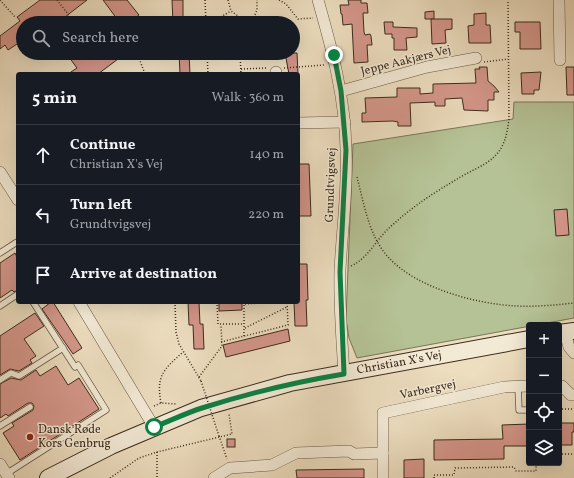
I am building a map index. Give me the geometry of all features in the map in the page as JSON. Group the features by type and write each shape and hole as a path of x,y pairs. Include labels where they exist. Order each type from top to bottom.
{"street":[{"name":"Grundtvigsvej","path":"318,0 336,63 345,122 346,150 340,272 344,374"},
{"path":"559,0 560,60"},
{"name":"Jeppe Aakjærs Vej","path":"341,91 427,67 476,58"},
{"path":"300,123 345,122"},
{"path":"0,172 16,197"},
{"path":"80,304 154,427"},
{"path":"566,332 569,347 574,353"},
{"name":"Christian X's Vej","path":"48,478 84,458 154,427 201,408 227,400 290,383 526,340"},
{"name":"Varbergvej","path":"384,478 383,413 504,387 524,386"},
{"path":"562,386 571,395 574,395"},
{"path":"214,478 230,468 272,465 296,453 349,451 354,454 383,453"},
{"path":"0,464 8,476"}],"lane":[{"path":"0,253 16,243"},
{"path":"0,306 16,295"},
{"path":"8,476 106,410 78,365 74,367 34,304"},
{"path":"0,380 11,373 19,376 63,348"},
{"name":"Varbergvej","path":"524,386 519,410 526,410"},
{"path":"0,426 30,407"}],"path":[{"path":"0,0 15,17"},
{"path":"57,0 70,16"},
{"path":"205,0 206,16"},
{"path":"228,0 231,11 238,16"},
{"path":"254,16 257,0"},
{"path":"280,0 286,4 296,16"},
{"path":"340,272 361,262 378,240 406,213 429,196 492,159 502,148 507,137 509,119 508,0"},
{"path":"222,16 231,11"},
{"path":"300,19 323,16"},
{"path":"476,58 480,63 508,59"},
{"path":"140,60 144,72"},
{"path":"207,60 208,72"},
{"path":"240,60 241,69 274,70 336,63"},
{"path":"273,60 274,70"},
{"path":"356,174 370,224 378,240 389,258 407,273 425,283 450,293 475,300 515,306 543,306 574,303"},
{"path":"175,304 176,332 183,352 201,381 230,468"},
{"path":"199,377 222,346 221,325 218,324 217,304"},
{"path":"244,304 244,336"},
{"path":"221,342 288,325 287,307 245,328"},
{"path":"221,325 244,324"},
{"path":"161,403 159,382 162,374 168,365 183,352"},
{"path":"110,478 140,458 157,452 232,434 228,408"},
{"path":"562,409 574,409"},
{"path":"208,416 214,413"},
{"path":"157,452 157,478"},
{"path":"562,454 574,454"},
{"path":"434,478 434,475 454,475 455,468 514,467 516,471 536,471 536,466"}],"green space":[{"path":"514,102 574,102 574,318 552,322 526,322 526,327 357,358 349,338 346,319 353,144 513,119"}],"building":[{"path":"40,0 87,0 66,16 18,16"},
{"path":"103,0 127,0 139,15 138,16 115,16"},
{"path":"172,0 183,0 183,16 173,16"},
{"path":"348,0 361,0 361,3 367,3 368,13 363,13 364,32 365,35 370,34 372,45 367,45 368,62 354,63 352,24 343,25 340,5 349,5"},
{"path":"434,11 434,19 425,19 425,12"},
{"path":"486,13 486,25 490,25 491,43 469,43 468,26 474,25 474,14"},
{"path":"431,19 452,19 452,29 445,30 446,43 432,44"},
{"path":"384,22 393,22 393,27 417,28 417,37 406,38 407,50 394,50 394,38 392,38 392,34 385,34"},
{"path":"515,22 540,22 541,49 520,49 520,32 515,32"},
{"path":"16,24 16,45 8,50 5,45 0,49 0,36"},
{"path":"71,60 117,60 101,72 71,72 77,68"},
{"path":"179,60 189,60 190,72 180,72"},
{"path":"286,60 297,60 298,72 289,72"},
{"path":"479,67 487,67 488,81 499,92 494,92 494,100 488,100 488,111 464,110 462,98 445,99 445,106 435,106 435,102 410,103 411,126 398,126 398,122 393,121 362,122 362,113 366,113 365,98 397,97 397,88 420,88 420,94 433,93 433,84 476,83 475,69 480,69"},
{"path":"566,67 574,67 574,95 567,95"},
{"path":"541,72 539,90 534,90 534,94 522,94 521,73"},
{"path":"300,164 309,164 311,216 300,216"},
{"path":"567,209 569,235 556,236 554,210"},
{"path":"15,253 16,291 14,292 12,290 0,298 0,263"},
{"path":"300,264 307,264 307,326 295,326 294,304 300,304"},
{"path":"48,304 54,304 82,348 73,354 42,309"},
{"path":"188,304 199,304 200,324 203,324 204,349 194,349 193,325 189,325"},
{"path":"219,304 242,304 242,310 219,311"},
{"path":"35,313 44,326 24,339 36,356 30,360 32,363 19,371 10,369 0,375 0,336"},
{"path":"288,329 290,341 226,357 223,345"},
{"path":"56,366 68,385 79,378 99,409 20,460 3,433 14,426 12,423 33,410 34,406 32,403 28,403 8,416 6,414 0,418 0,384 11,378 21,380 36,370 40,376"},
{"path":"562,423 574,423 572,445 562,445"},
{"path":"526,424 526,446 504,446 504,459 434,460 434,440 503,439 502,425"},
{"path":"227,439 235,439 235,447 227,447"},
{"path":"424,459 424,478 404,478 404,460"},
{"path":"364,469 364,478 297,478 296,470"}],"place":[{"name":"Dansk Røde Kors Genbrug","path":"30,437"}],"route":[{"path":"154,427 201,408 290,383 344,374 340,272 346,150 345,122 334,55"}]}
